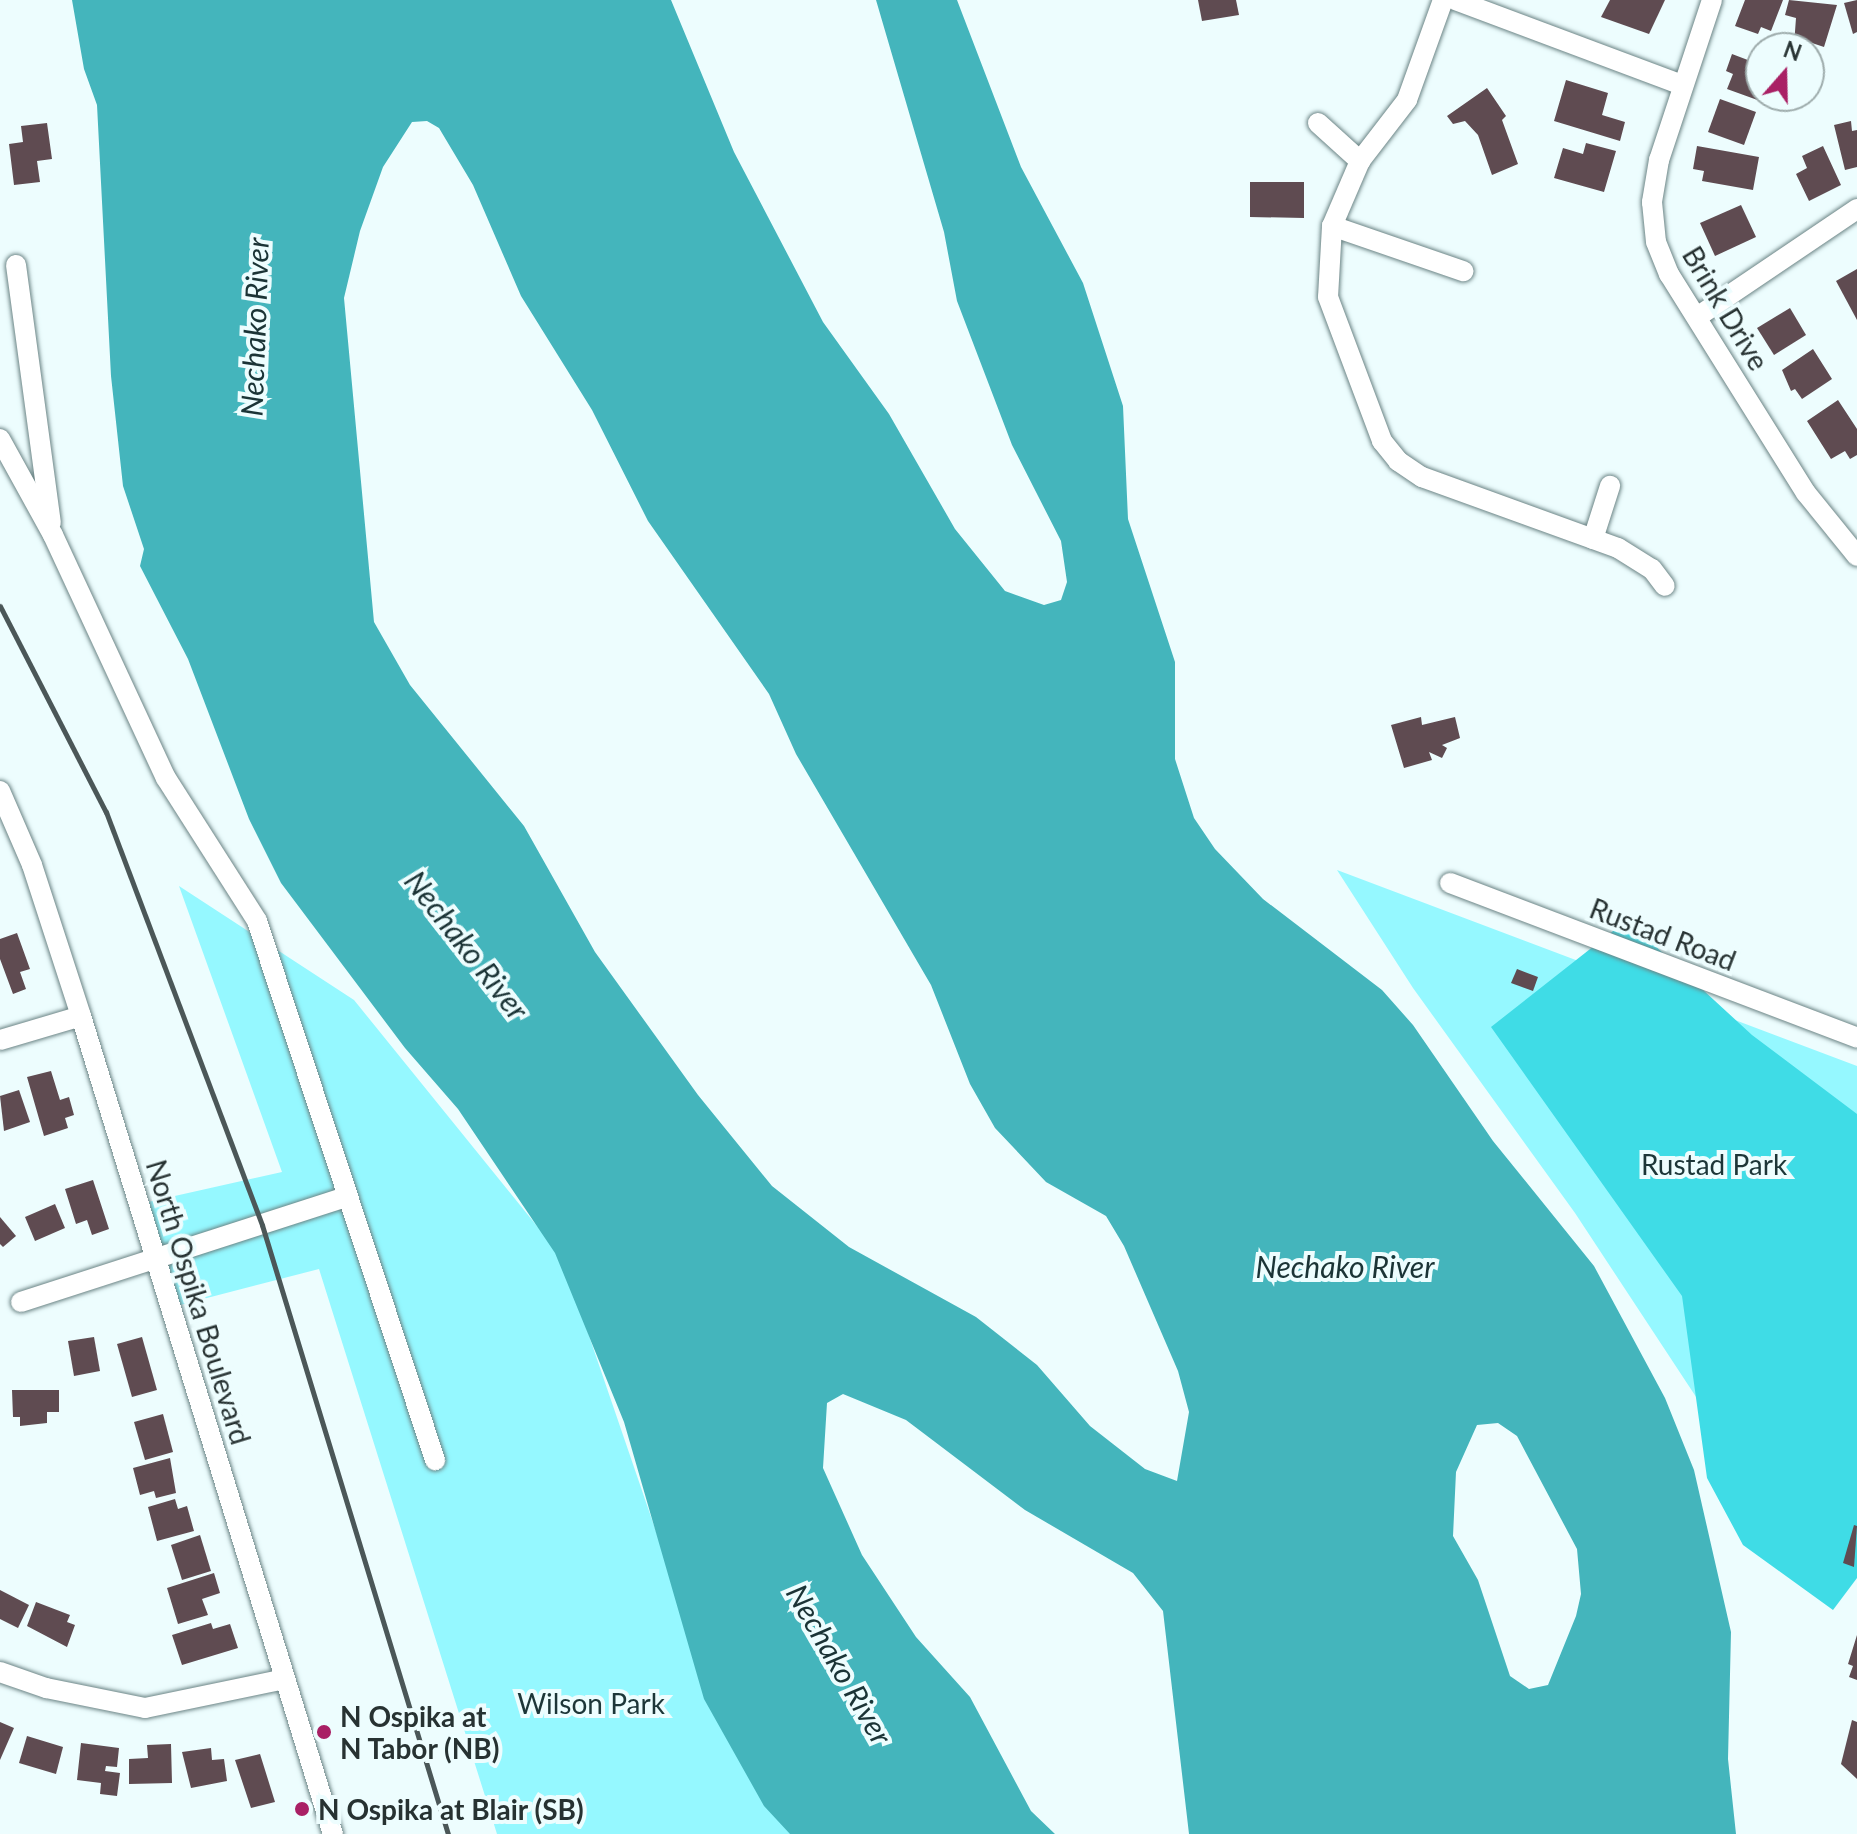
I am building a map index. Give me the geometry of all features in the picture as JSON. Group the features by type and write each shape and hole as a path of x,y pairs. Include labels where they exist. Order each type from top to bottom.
{"street":[{"path":"1443,0 1407,100 1360,161 1332,226 1328,297 1382,441 1398,461 1422,477 1635,557 1665,586"},
{"path":"1455,0 1680,84"},
{"name":"Brink Drive","path":"1712,0 1680,84 1652,202 1660,252 1806,493 1849,529 1857,556"},
{"path":"1318,123 1360,161"},
{"path":"1697,317 1857,209"},
{"path":"1332,226 1463,271"},
{"path":"16,265 53,535"},
{"path":"0,439 53,535 166,778 257,921 435,1460"},
{"path":"1593,539 1610,486"},
{"name":"North Ospika Boulevard","path":"0,791 32,865 81,1016 333,1834"},
{"name":"Rustad Road","path":"1450,883 1857,1038"},
{"path":"0,1040 81,1016"},
{"path":"21,1302 346,1197"},
{"path":"0,1672 46,1688 145,1708 285,1679"}],"green space":[{"name":"Rustad Park","path":"1337,870 1857,1066 1857,1490 1729,1447 1575,1213 1413,988"},
{"name":"Wilson Park","path":"179,886 354,1000 562,1257 661,1546 818,1834 497,1834 319,1269 180,1305 148,1202 282,1172"},
{"name":"Rustad Park","path":"1627,920 1752,1035 1857,1114 1857,1578 1833,1610 1743,1545 1707,1478 1682,1296 1491,1027"}],"water":[{"name":"Nechako River","path":"72,0 671,0 734,152 823,322 889,414 955,529 1005,591 1044,605 1061,600 1067,582 1061,541 1012,445 957,301 944,232 876,0 957,0 1021,167 1083,283 1123,406 1128,519 1175,662 1175,759 1194,818 1215,849 1263,899 1382,990 1413,1025 1493,1141 1594,1266 1665,1398 1694,1470 1731,1632 1728,1759 1736,1834 1189,1834 1163,1611 1133,1573 1025,1510 906,1420 843,1394 827,1403 823,1468 862,1555 916,1637 970,1697 1031,1811 1055,1834 790,1834 764,1806 704,1699 624,1422 555,1253 458,1109 405,1048 281,883 249,819 188,659 140,566 144,549 123,486 111,376 97,105 84,69","holes":["427,121 439,128 473,185 521,296 592,410 648,521 769,694 796,754 931,985 970,1084 995,1128 1046,1182 1106,1216 1124,1246 1178,1371 1189,1412 1177,1481 1145,1469 1090,1426 1037,1365 976,1317 849,1247 772,1186 698,1095 595,952 524,826 410,685 374,622 344,298 360,231 383,167 412,122","1498,1423 1517,1436 1577,1549 1581,1594 1576,1616 1548,1685 1529,1689 1510,1676 1478,1580 1453,1536 1456,1472 1477,1425"]}],"building":[{"path":"1198,0 1236,0 1239,15 1202,21"},
{"path":"1610,0 1665,0 1649,34 1601,17"},
{"path":"1745,0 1783,0 1771,31 1761,27 1759,32 1752,32 1735,26"},
{"path":"1789,0 1837,5 1825,44 1825,32 1795,32 1796,18 1785,15"},
{"path":"1857,0 1857,32 1853,34 1844,3"},
{"path":"1732,54 1745,59 1745,96 1727,89 1733,74 1726,71"},
{"path":"1566,80 1608,93 1602,115 1625,122 1620,141 1554,121"},
{"path":"1487,88 1506,116 1502,120 1518,164 1492,175 1478,135 1465,121 1453,124 1447,116"},
{"path":"1720,99 1745,108 1745,112 1756,112 1744,145 1708,132"},
{"path":"1851,121 1852,131 1857,130 1857,167 1845,170 1834,125"},
{"path":"47,123 52,159 37,161 40,182 14,185 9,144 23,142 21,126"},
{"path":"1586,143 1616,151 1604,192 1554,178 1563,148 1583,154"},
{"path":"1697,146 1759,157 1753,190 1702,181 1704,171 1693,169"},
{"path":"1823,146 1841,185 1809,201 1796,174 1807,168 1802,156"},
{"path":"1250,182 1304,182 1304,218 1250,217"},
{"path":"1741,205 1756,237 1715,256 1700,223"},
{"path":"1857,269 1857,320 1836,281"},
{"path":"1790,308 1806,335 1774,355 1757,328"},
{"path":"1813,349 1832,379 1802,399 1795,389 1791,391 1782,370"},
{"path":"1838,400 1857,429 1857,455 1850,459 1845,451 1831,459 1807,421"},
{"path":"1421,717 1422,725 1455,717 1460,738 1442,745 1447,748 1442,758 1429,752 1432,760 1404,768 1391,725"},
{"path":"17,933 30,969 20,972 26,989 13,994 0,959 0,939"},
{"path":"1517,969 1538,977 1533,991 1511,983"},
{"path":"51,1071 60,1100 69,1097 74,1115 65,1118 68,1128 44,1136 27,1077"},
{"path":"19,1090 30,1122 4,1131 0,1096"},
{"path":"93,1180 109,1229 92,1235 87,1220 76,1224 65,1189"},
{"path":"55,1204 65,1228 35,1241 25,1217"},
{"path":"0,1217 16,1236 3,1247 0,1244"},
{"path":"94,1337 100,1371 74,1376 68,1341"},
{"path":"142,1337 157,1390 132,1397 117,1344"},
{"path":"12,1390 59,1390 59,1412 47,1412 47,1423 20,1426 20,1417 13,1417"},
{"path":"163,1414 173,1452 145,1460 134,1422"},
{"path":"170,1458 176,1493 156,1498 154,1491 140,1495 133,1468"},
{"path":"175,1499 178,1509 187,1506 194,1531 157,1541 148,1507"},
{"path":"1854,1525 1857,1526 1854,1567 1843,1563"},
{"path":"200,1535 211,1571 182,1580 171,1545"},
{"path":"214,1573 220,1593 202,1599 208,1615 178,1624 167,1588"},
{"path":"0,1590 29,1605 18,1628 0,1619"},
{"path":"36,1602 70,1615 67,1622 75,1625 67,1647 27,1626"},
{"path":"211,1623 213,1629 230,1624 238,1648 182,1665 172,1635"},
{"path":"1857,1635 1857,1680 1849,1677 1853,1666 1848,1664"},
{"path":"1852,1720 1857,1722 1857,1779 1841,1764"},
{"path":"0,1722 14,1728 0,1760"},
{"path":"27,1736 63,1747 56,1774 19,1763"},
{"path":"81,1743 119,1748 117,1767 106,1766 105,1771 120,1773 117,1796 100,1794 101,1783 77,1780"},
{"path":"171,1744 172,1783 129,1784 129,1759 148,1758 147,1745"},
{"path":"211,1748 212,1760 224,1759 227,1781 191,1788 182,1752"},
{"path":"260,1754 275,1802 251,1808 235,1760"}],"railway":[{"path":"0,606 106,812 262,1225 448,1834"}],"place":[{"name":"N Ospika at N Tabor (NB)","path":"324,1732"},
{"name":"N Ospika at Blair (SB)","path":"302,1809"}]}
